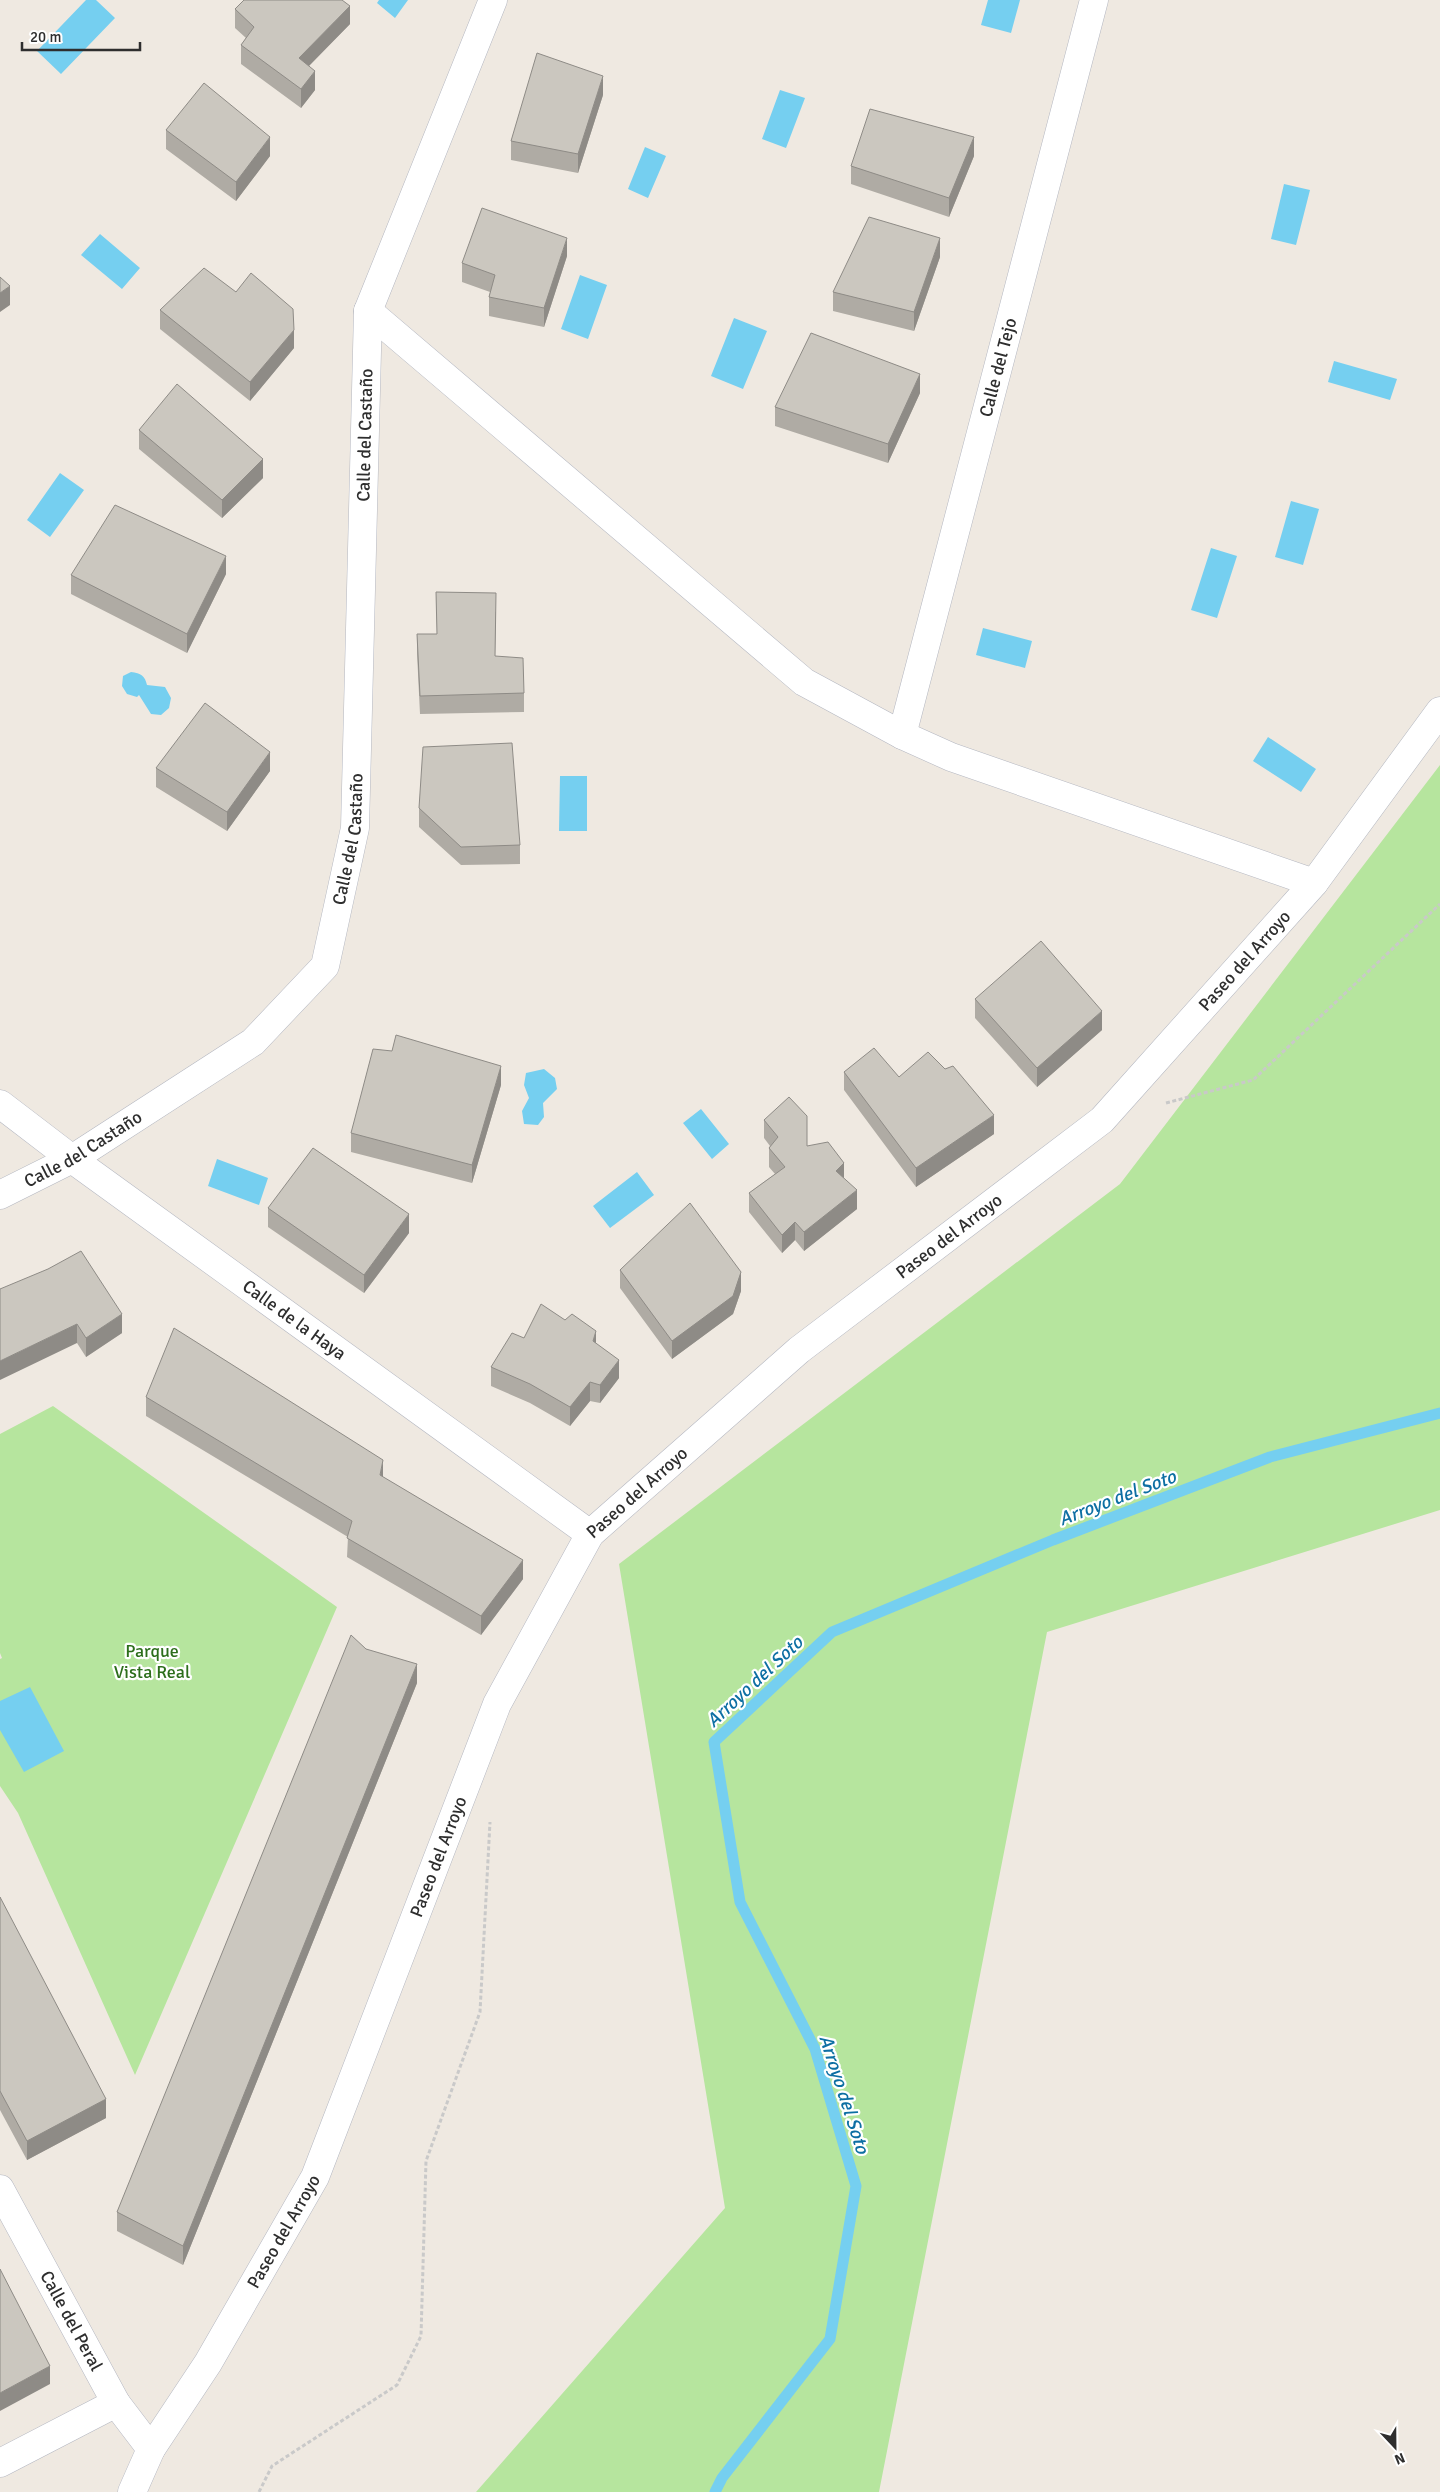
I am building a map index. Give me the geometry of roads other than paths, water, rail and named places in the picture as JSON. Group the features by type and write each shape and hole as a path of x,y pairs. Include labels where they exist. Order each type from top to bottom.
{"street":[{"path":"493,0 368,311 804,682 902,736 951,757 1314,883"},
{"name":"Calle del Tejo","path":"902,736 1094,0"},
{"name":"Calle del Castaño","path":"0,1195 72,1159 253,1042 325,966 355,828 368,311"},
{"name":"Paseo del Arroyo","path":"132,2492 150,2449 208,2363 315,2177 497,1704 590,1534 799,1350 1102,1120 1314,883 1440,711"},
{"name":"Calle de la Haya","path":"0,1104 72,1159 590,1534"},
{"name":"Calle del Peral","path":"0,2189 116,2403 150,2449"},
{"path":"0,2464 116,2403"}],"water":[{"path":"86,0 96,0 115,18 61,74 37,51"},
{"path":"379,0 408,0 395,18 377,3"},
{"path":"988,0 1020,0 1011,33 981,25"},
{"path":"780,90 805,98 786,148 762,139"},
{"path":"645,147 666,156 648,198 628,189"},
{"path":"1284,184 1310,190 1296,245 1271,239"},
{"path":"100,234 140,268 122,289 81,255"},
{"path":"580,275 607,285 588,339 561,329"},
{"path":"734,318 767,331 743,389 711,376"},
{"path":"1334,361 1397,379 1390,400 1328,382"},
{"path":"60,473 84,490 50,537 27,520"},
{"path":"1291,501 1319,509 1303,565 1275,557"},
{"path":"1211,548 1237,556 1217,618 1191,610"},
{"path":"983,628 1032,641 1025,668 976,655"},
{"path":"131,672 142,676 147,685 165,687 171,698 169,708 161,715 151,714 139,695 137,697 127,694 122,686 123,676"},
{"path":"1268,737 1316,769 1301,792 1253,761"},
{"path":"560,776 587,776 587,831 559,831"},
{"path":"544,1069 555,1078 557,1089 543,1103 544,1117 538,1125 524,1124 522,1111 529,1098 524,1085 526,1073"},
{"path":"701,1109 729,1144 712,1159 683,1123"},
{"path":"217,1159 268,1178 259,1205 208,1186"},
{"path":"637,1172 654,1195 610,1228 593,1206"},
{"path":"30,1687 64,1751 24,1772 0,1730 0,1701"}],"waterway":[{"name":"Arroyo del Soto","path":"715,2492 722,2478 830,2339 856,2186 815,2049 740,1902 714,1742 832,1632 1053,1540 1270,1457 1440,1413"}],"park label":[{"name":"Parque Vista Real","path":"152,1661"}]}
